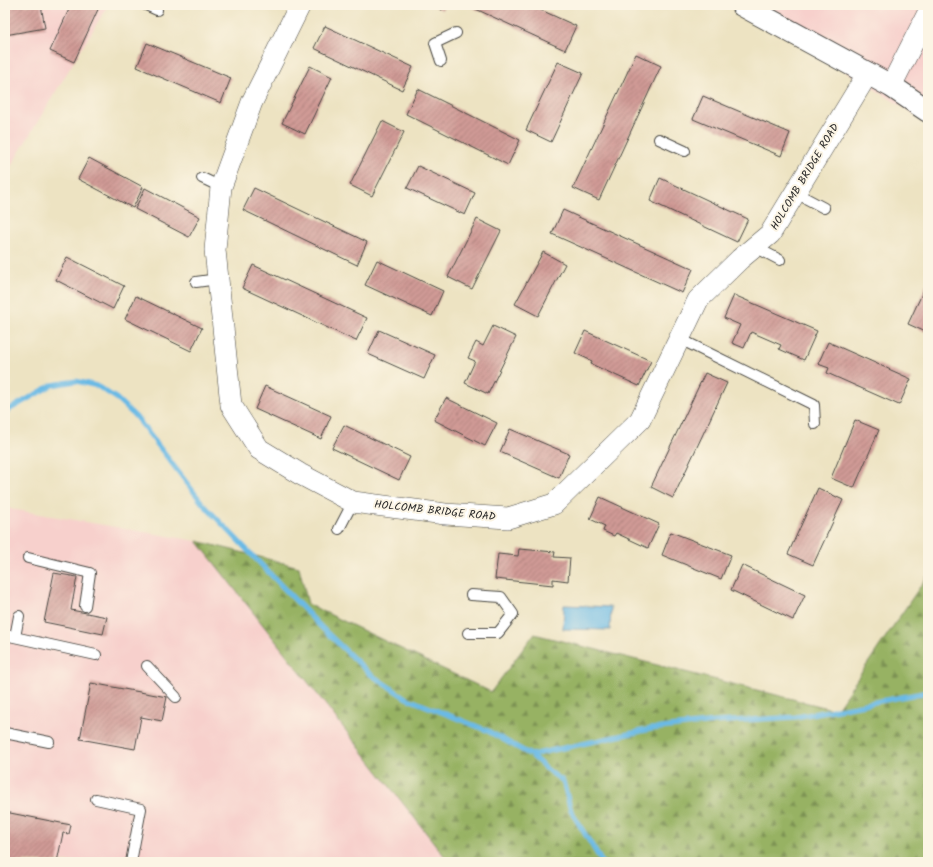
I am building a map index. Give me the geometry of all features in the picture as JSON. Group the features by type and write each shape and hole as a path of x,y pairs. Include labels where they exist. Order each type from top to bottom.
{"main road":[{"path":"742,5 891,86 928,111"}],"street":[{"name":"HOLCOMB BRIDGE ROAD","path":"300,5 252,102 221,187 215,250 231,405 259,449 300,474 353,502 445,514 508,518 554,504 640,420 698,300 740,259 770,234 868,74"},
{"path":"891,86 928,13"}],"lane":[{"path":"146,5 157,10"},
{"path":"441,61 435,43 456,33"},
{"path":"659,139 685,151"},
{"path":"202,178 221,187"},
{"path":"796,192 824,208"},
{"path":"755,247 780,260"},
{"path":"196,282 218,279"},
{"path":"680,338 814,405 815,424"},
{"path":"339,529 353,502"},
{"path":"28,558 90,574 85,606"},
{"path":"468,633 498,633 513,614 501,597 471,595"},
{"path":"15,637 19,616"},
{"path":"5,635 96,655"},
{"path":"147,666 176,697"},
{"path":"5,733 49,742"},
{"path":"96,799 141,809 131,862"}],"shaded area":[{"path":"5,5 108,5 5,176"},
{"path":"741,5 928,5 928,124 906,109"},
{"path":"5,508 197,541 449,862 5,862"}],"green space":[{"path":"197,541 299,567 308,604 491,692 534,634 836,710 928,575 928,862 449,862"}],"water":[{"path":"564,605 611,607 610,630 563,629"}],"building":[{"path":"5,5 41,5 45,28 5,35"},
{"path":"71,5 100,5 74,62 50,51"},
{"path":"432,5 444,5 442,10"},
{"path":"467,5 530,5 576,26 565,50"},
{"path":"325,26 413,67 402,90 314,48"},
{"path":"147,43 231,78 221,103 137,67"},
{"path":"636,54 661,66 599,200 573,188"},
{"path":"558,62 583,73 551,142 526,130"},
{"path":"310,66 332,77 305,134 282,123"},
{"path":"418,89 520,140 508,165 406,114"},
{"path":"703,96 790,133 781,156 693,119"},
{"path":"382,121 404,132 372,196 350,185"},
{"path":"89,158 143,187 133,208 78,179"},
{"path":"418,166 475,193 465,215 407,188"},
{"path":"660,178 748,219 737,242 650,201"},
{"path":"145,188 200,217 189,237 135,209"},
{"path":"254,188 367,242 357,265 243,210"},
{"path":"563,210 693,269 682,293 552,234"},
{"path":"477,219 501,231 472,289 448,277"},
{"path":"543,252 565,264 538,316 515,304"},
{"path":"67,257 124,286 113,309 56,280"},
{"path":"377,260 443,291 432,316 365,285"},
{"path":"253,265 367,318 356,341 242,288"},
{"path":"928,281 928,333 908,324"},
{"path":"734,295 817,331 804,360 779,349 781,345 751,332 744,348 732,343 740,325 724,318"},
{"path":"136,296 202,328 191,351 125,319"},
{"path":"493,326 516,337 488,394 465,383 475,361 468,358 476,342 483,346"},
{"path":"379,330 435,355 424,379 368,354"},
{"path":"585,331 651,361 639,386 591,364 592,361 575,353"},
{"path":"828,342 911,379 899,405 827,373 829,368 818,364"},
{"path":"705,373 727,383 673,498 651,487"},
{"path":"265,386 331,416 321,439 255,409"},
{"path":"446,398 497,423 485,446 434,420"},
{"path":"855,420 879,430 854,488 831,478"},
{"path":"344,425 410,457 399,480 332,448"},
{"path":"510,429 569,454 559,478 500,452"},
{"path":"818,488 843,500 813,565 788,554"},
{"path":"600,497 659,524 648,548 616,533 614,536 603,531 605,526 590,519"},
{"path":"671,532 731,555 721,579 662,555"},
{"path":"519,549 555,552 554,557 570,558 568,581 553,579 553,585 495,579 498,554 518,556"},
{"path":"742,565 805,595 793,620 731,590"},
{"path":"54,573 77,577 71,610 107,617 103,634 44,622"},
{"path":"91,683 167,697 162,721 141,717 135,749 80,739"},
{"path":"5,812 71,825 69,834 63,833 57,862 5,862"}],"waterway":[{"path":"5,412 52,385 76,381 97,386 116,398 137,418 203,504 321,627 370,674 406,698 486,730 531,755 550,772 563,781 571,811 602,862"},
{"path":"531,755 651,729 715,722 796,717 928,692"}]}
